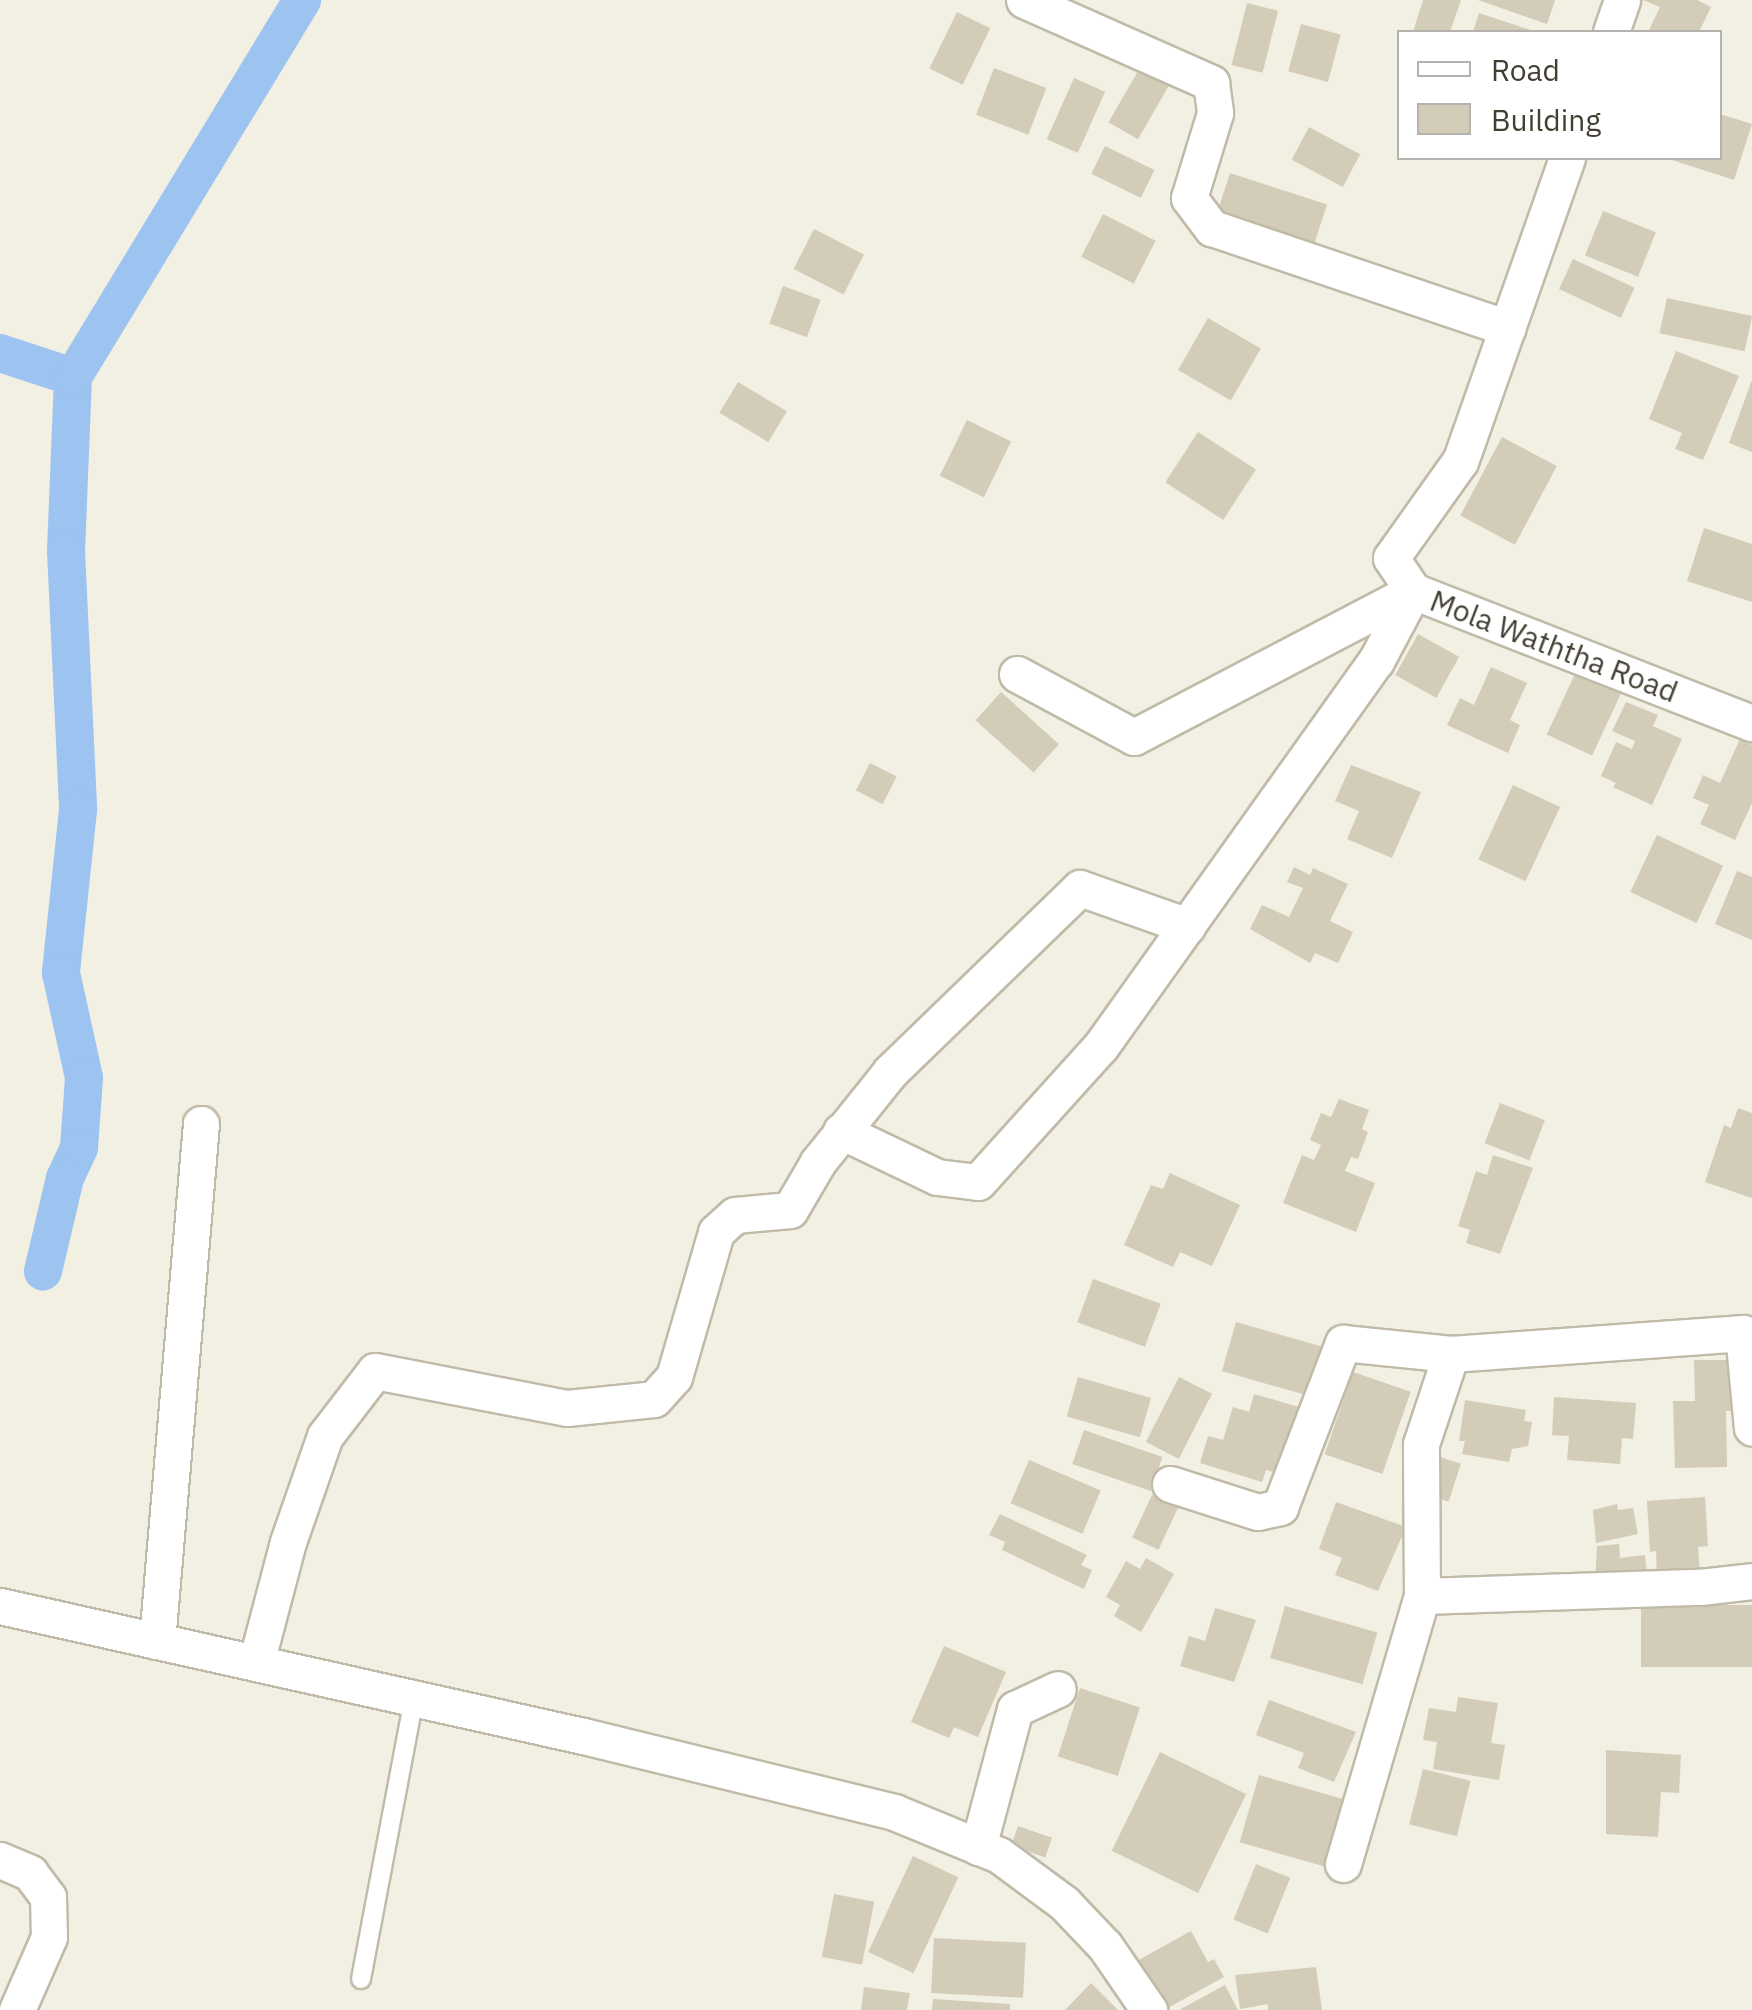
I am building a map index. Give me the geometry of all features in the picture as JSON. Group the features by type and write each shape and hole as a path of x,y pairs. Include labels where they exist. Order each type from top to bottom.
{"street":[{"path":"1024,0 1211,84 1215,114 1189,198 1212,228 1508,328"},
{"path":"1612,30 1622,0"},
{"name":"Mola Waththa Road","path":"1566,160 1460,461 1391,558 1414,592 1752,723"},
{"path":"1017,674 1134,737 1414,592"},
{"path":"841,1131 937,1177 978,1182 1101,1046 1376,661 1414,592"},
{"path":"256,1662 288,1542 325,1436 375,1371 567,1408 654,1399 674,1377 716,1232 735,1215 790,1210 841,1131 890,1072 1080,888 1188,926"},
{"path":"156,1641 201,1124"},
{"path":"1170,1484 1258,1512 1280,1507 1342,1344 1451,1354 1743,1334 1752,1428"},
{"path":"1344,1864 1422,1596 1420,1444 1451,1354"},
{"path":"1422,1596 1700,1587 1752,1581"},
{"path":"0,1606 414,1698 894,1812 999,1855 1064,1903 1105,1946 1149,2010"},
{"path":"978,1847 1015,1709 1058,1688"},
{"path":"0,1860 30,1873 48,1898 48,1937 17,2010"}],"lane":[{"path":"361,1979 414,1698"}],"building":[{"path":"1423,0 1461,0 1451,30 1414,30"},
{"path":"1478,0 1555,0 1547,24"},
{"path":"1643,0 1697,0 1711,7 1700,30 1649,30 1660,7"},
{"path":"1247,3 1278,11 1263,73 1232,65"},
{"path":"957,12 990,28 963,85 929,69"},
{"path":"1479,13 1531,30 1474,30"},
{"path":"1301,24 1341,35 1328,82 1288,71"},
{"path":"1141,66 1170,83 1138,139 1108,122"},
{"path":"994,68 1046,88 1028,135 976,115"},
{"path":"1074,78 1105,92 1078,153 1047,139"},
{"path":"1722,115 1752,124 1734,180 1672,160 1722,160"},
{"path":"1309,127 1360,154 1343,187 1292,160"},
{"path":"1105,146 1154,170 1141,198 1091,174"},
{"path":"1230,173 1327,205 1312,252 1215,221"},
{"path":"1603,211 1656,232 1638,277 1585,256"},
{"path":"1103,214 1156,241 1134,284 1081,257"},
{"path":"814,229 864,254 843,295 794,269"},
{"path":"1573,259 1635,288 1621,318 1559,289"},
{"path":"783,286 821,300 807,337 769,324"},
{"path":"1667,298 1752,316 1745,351 1660,333"},
{"path":"1208,318 1261,348 1231,400 1178,370"},
{"path":"1676,351 1739,376 1703,460 1675,449 1682,433 1649,419"},
{"path":"1752,380 1752,452 1729,443"},
{"path":"738,382 787,411 768,442 719,413"},
{"path":"967,420 1011,441 984,497 940,476"},
{"path":"1198,432 1256,470 1223,520 1165,482"},
{"path":"1502,437 1557,466 1515,545 1460,516"},
{"path":"1704,528 1752,544 1752,602 1687,581"},
{"path":"1418,634 1459,657 1436,698 1395,675"},
{"path":"1581,661 1626,682 1592,756 1547,734"},
{"path":"1491,667 1527,683 1510,720 1520,725 1508,753 1447,725 1460,698 1474,705"},
{"path":"1001,692 1059,744 1034,772 976,720"},
{"path":"1626,702 1658,715 1653,726 1682,739 1652,805 1613,787 1616,783 1601,776 1616,742 1632,749 1635,741 1612,731"},
{"path":"1740,739 1752,745 1752,803 1735,840 1700,824 1709,805 1693,798 1703,775 1720,783"},
{"path":"870,763 897,777 883,804 856,791"},
{"path":"1351,765 1421,792 1392,858 1347,839 1359,811 1335,801"},
{"path":"1513,785 1560,807 1525,881 1478,859"},
{"path":"1657,835 1723,866 1697,923 1630,892"},
{"path":"1294,867 1310,875 1313,868 1348,884 1330,921 1353,932 1338,963 1315,953 1310,963 1250,929 1262,905 1289,917 1303,888 1287,882"},
{"path":"1737,871 1752,877 1752,940 1715,924"},
{"path":"1339,1099 1369,1110 1362,1129 1368,1132 1358,1159 1351,1157 1345,1171 1375,1183 1356,1232 1283,1203 1302,1155 1314,1160 1321,1145 1310,1140 1321,1113 1331,1117"},
{"path":"1500,1103 1545,1120 1529,1160 1485,1143"},
{"path":"1738,1108 1752,1113 1752,1198 1705,1182 1724,1125 1731,1128"},
{"path":"1493,1155 1533,1168 1500,1254 1466,1243 1470,1230 1458,1226 1476,1171 1487,1175"},
{"path":"1170,1173 1240,1205 1212,1266 1180,1252 1173,1267 1124,1245 1151,1185 1163,1189"},
{"path":"1093,1279 1161,1304 1145,1347 1077,1322"},
{"path":"1236,1322 1323,1347 1309,1396 1222,1371"},
{"path":"1694,1360 1737,1360 1739,1411 1726,1411 1727,1467 1675,1468 1673,1401 1695,1401"},
{"path":"1353,1372 1411,1392 1382,1474 1325,1454"},
{"path":"1078,1377 1151,1398 1140,1437 1067,1416"},
{"path":"1179,1377 1212,1394 1179,1459 1146,1442"},
{"path":"1254,1394 1299,1407 1279,1473 1266,1470 1262,1482 1200,1463 1208,1436 1223,1440 1233,1407 1249,1412"},
{"path":"1554,1397 1636,1403 1633,1439 1622,1438 1620,1464 1567,1460 1569,1436 1552,1435"},
{"path":"1465,1400 1526,1410 1524,1421 1532,1422 1528,1446 1512,1449 1509,1462 1462,1454 1465,1441 1459,1441"},
{"path":"1084,1430 1162,1457 1151,1491 1072,1464"},
{"path":"1440,1457 1461,1464 1449,1502 1428,1495"},
{"path":"1029,1460 1101,1490 1082,1534 1011,1503"},
{"path":"1152,1495 1178,1507 1158,1550 1132,1538"},
{"path":"1705,1497 1708,1546 1698,1547 1700,1573 1657,1576 1656,1551 1650,1552 1647,1501"},
{"path":"1336,1502 1406,1527 1378,1591 1335,1575 1342,1558 1319,1549"},
{"path":"1617,1504 1618,1510 1633,1508 1638,1534 1596,1543 1593,1510"},
{"path":"1000,1514 1087,1555 1081,1565 1092,1570 1084,1589 1002,1550 1005,1542 989,1535"},
{"path":"1619,1544 1620,1558 1645,1555 1647,1576 1595,1581 1597,1546"},
{"path":"1146,1558 1174,1574 1141,1632 1114,1616 1120,1605 1106,1597 1126,1561 1140,1569"},
{"path":"1641,1605 1752,1605 1752,1667 1641,1667"},
{"path":"1285,1606 1377,1632 1362,1684 1270,1658"},
{"path":"1215,1608 1256,1620 1234,1682 1180,1666 1189,1636 1205,1641"},
{"path":"944,1646 1006,1672 978,1737 954,1727 949,1738 911,1722"},
{"path":"1080,1688 1140,1707 1118,1776 1058,1756"},
{"path":"1458,1697 1498,1703 1491,1743 1505,1745 1499,1780 1433,1769 1437,1742 1423,1740 1429,1708 1456,1712"},
{"path":"1269,1700 1356,1732 1334,1782 1298,1768 1304,1753 1256,1735"},
{"path":"1606,1750 1681,1755 1679,1793 1661,1792 1658,1837 1606,1834"},
{"path":"1160,1752 1246,1794 1198,1893 1112,1851"},
{"path":"1423,1769 1471,1781 1457,1836 1409,1824"},
{"path":"1259,1775 1346,1800 1327,1867 1240,1842"},
{"path":"1018,1826 1052,1838 1045,1858 1011,1846"},
{"path":"913,1856 958,1877 914,1973 868,1952"},
{"path":"1256,1864 1290,1878 1268,1933 1234,1920"},
{"path":"834,1894 874,1902 862,1965 822,1957"},
{"path":"1191,1931 1208,1962 1214,1959 1224,1977 1164,2010 1135,1962"},
{"path":"934,1938 1026,1943 1023,1998 931,1993"},
{"path":"1316,1967 1322,2010 1268,2010 1268,2004 1240,2009 1235,1975"},
{"path":"1091,1983 1118,2010 1065,2010"},
{"path":"1225,1985 1238,2010 1179,2010"},
{"path":"864,1987 910,1993 907,2010 861,2010"},
{"path":"933,1999 1010,2004 1010,2010 932,2010"}],"waterway":[{"path":"73,377 302,0"},
{"path":"0,353 73,377 66,551 78,810 61,973 84,1078 79,1148 65,1178 43,1271"}]}
